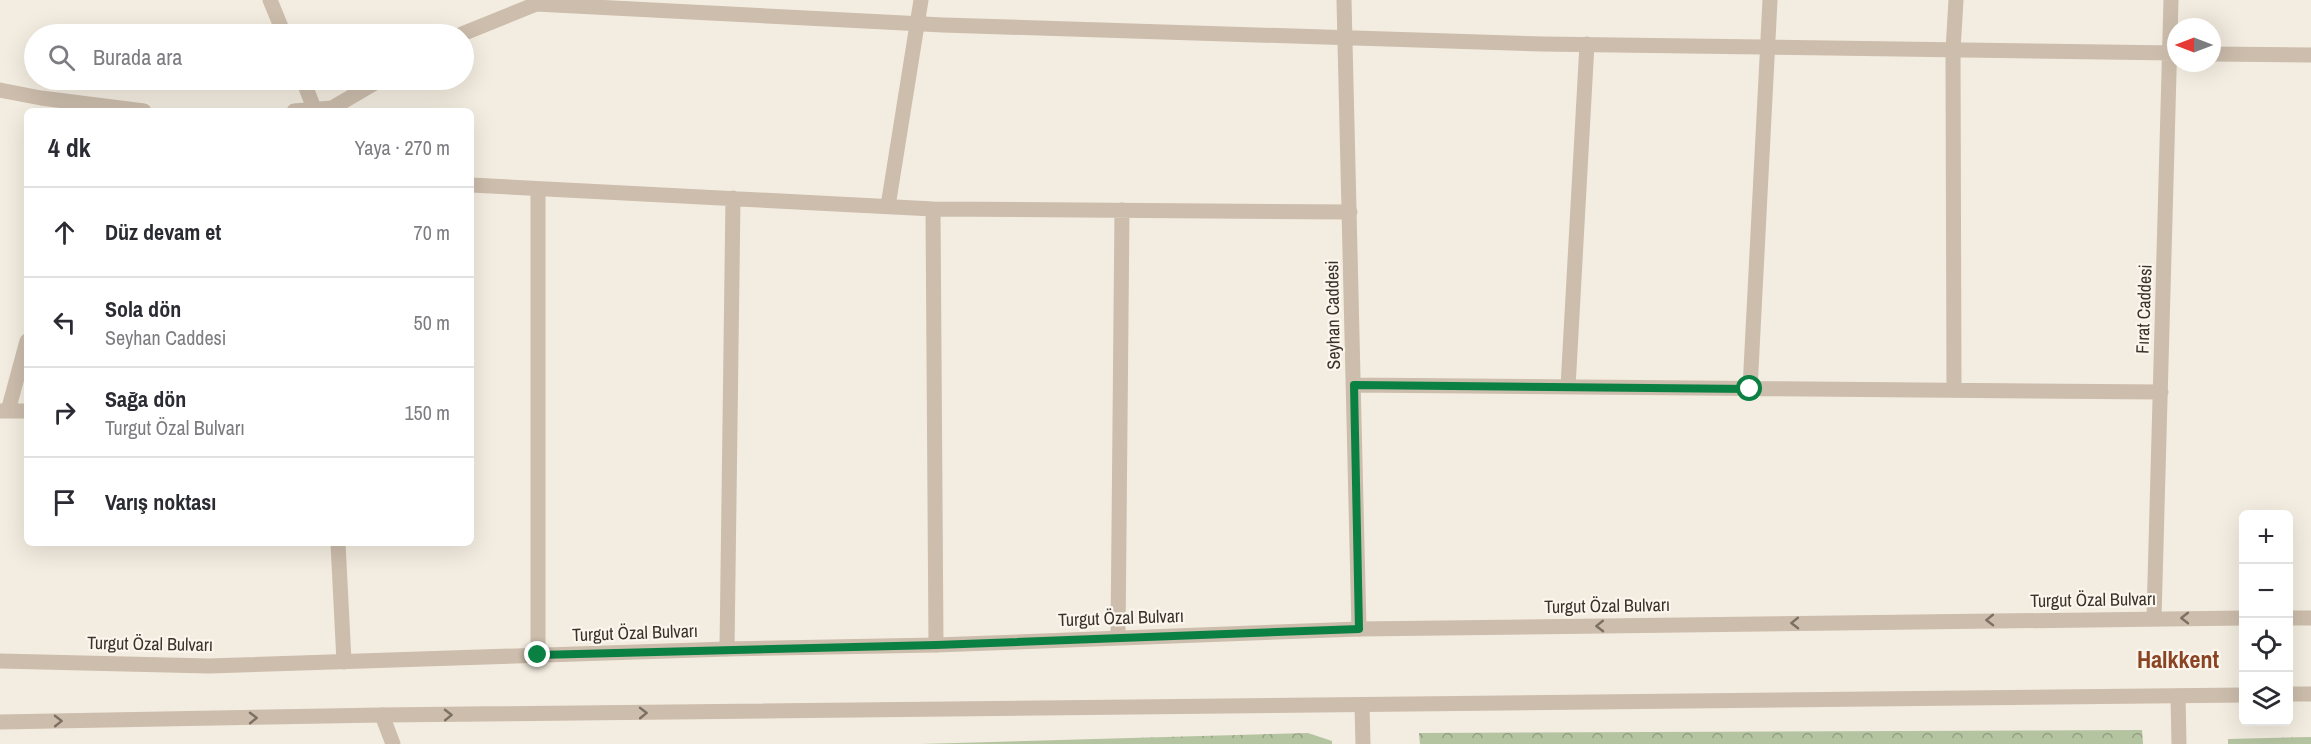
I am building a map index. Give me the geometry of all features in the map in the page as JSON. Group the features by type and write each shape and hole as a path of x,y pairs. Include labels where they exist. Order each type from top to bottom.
{"street":[{"path":"270,0 280,24"},
{"path":"888,206 921,0"},
{"name":"Seyhan Caddesi","path":"1344,0 1359,629"},
{"path":"1750,389 1770,0"},
{"path":"1954,390 1953,50 1956,0"},
{"name":"Fırat Caddesi","path":"2171,0 2172,18"},
{"path":"474,29 536,2 917,24 1346,38 2167,53"},
{"path":"1568,387 1587,44"},
{"path":"2221,54 2311,55"},
{"name":"Fırat Caddesi","path":"2154,618 2172,72"},
{"path":"0,90 90,108"},
{"path":"307,90 314,108"},
{"path":"332,108 363,90"},
{"path":"474,186 933,208 1350,212"},
{"path":"538,189 538,655"},
{"path":"727,649 733,198"},
{"path":"933,208 936,645"},
{"path":"1118,637 1122,210"},
{"path":"24,350 4,411 24,411"},
{"path":"1354,385 2161,392"},
{"path":"338,546 344,662"},
{"name":"Turgut Özal Bulvarı","path":"0,661 209,666 727,649 936,645 1359,629 2239,618"},
{"path":"2293,618 2311,618"},
{"path":"2293,694 2311,694"},
{"path":"0,722 382,715 2239,695"},
{"path":"2178,696 2179,744"},
{"path":"1362,706 1363,744"},
{"path":"382,715 393,744"}],"green space":[{"path":"2142,730 2143,744 1420,744 1419,733"},
{"path":"1308,733 1332,741 1332,744 921,744"},
{"path":"2311,737 2311,744 2228,744 2228,739"}],"district":[{"name":"Halkkent","path":"2178,660"}],"route":[{"path":"538,655 936,645 1359,629 1354,385 1750,389"}]}
